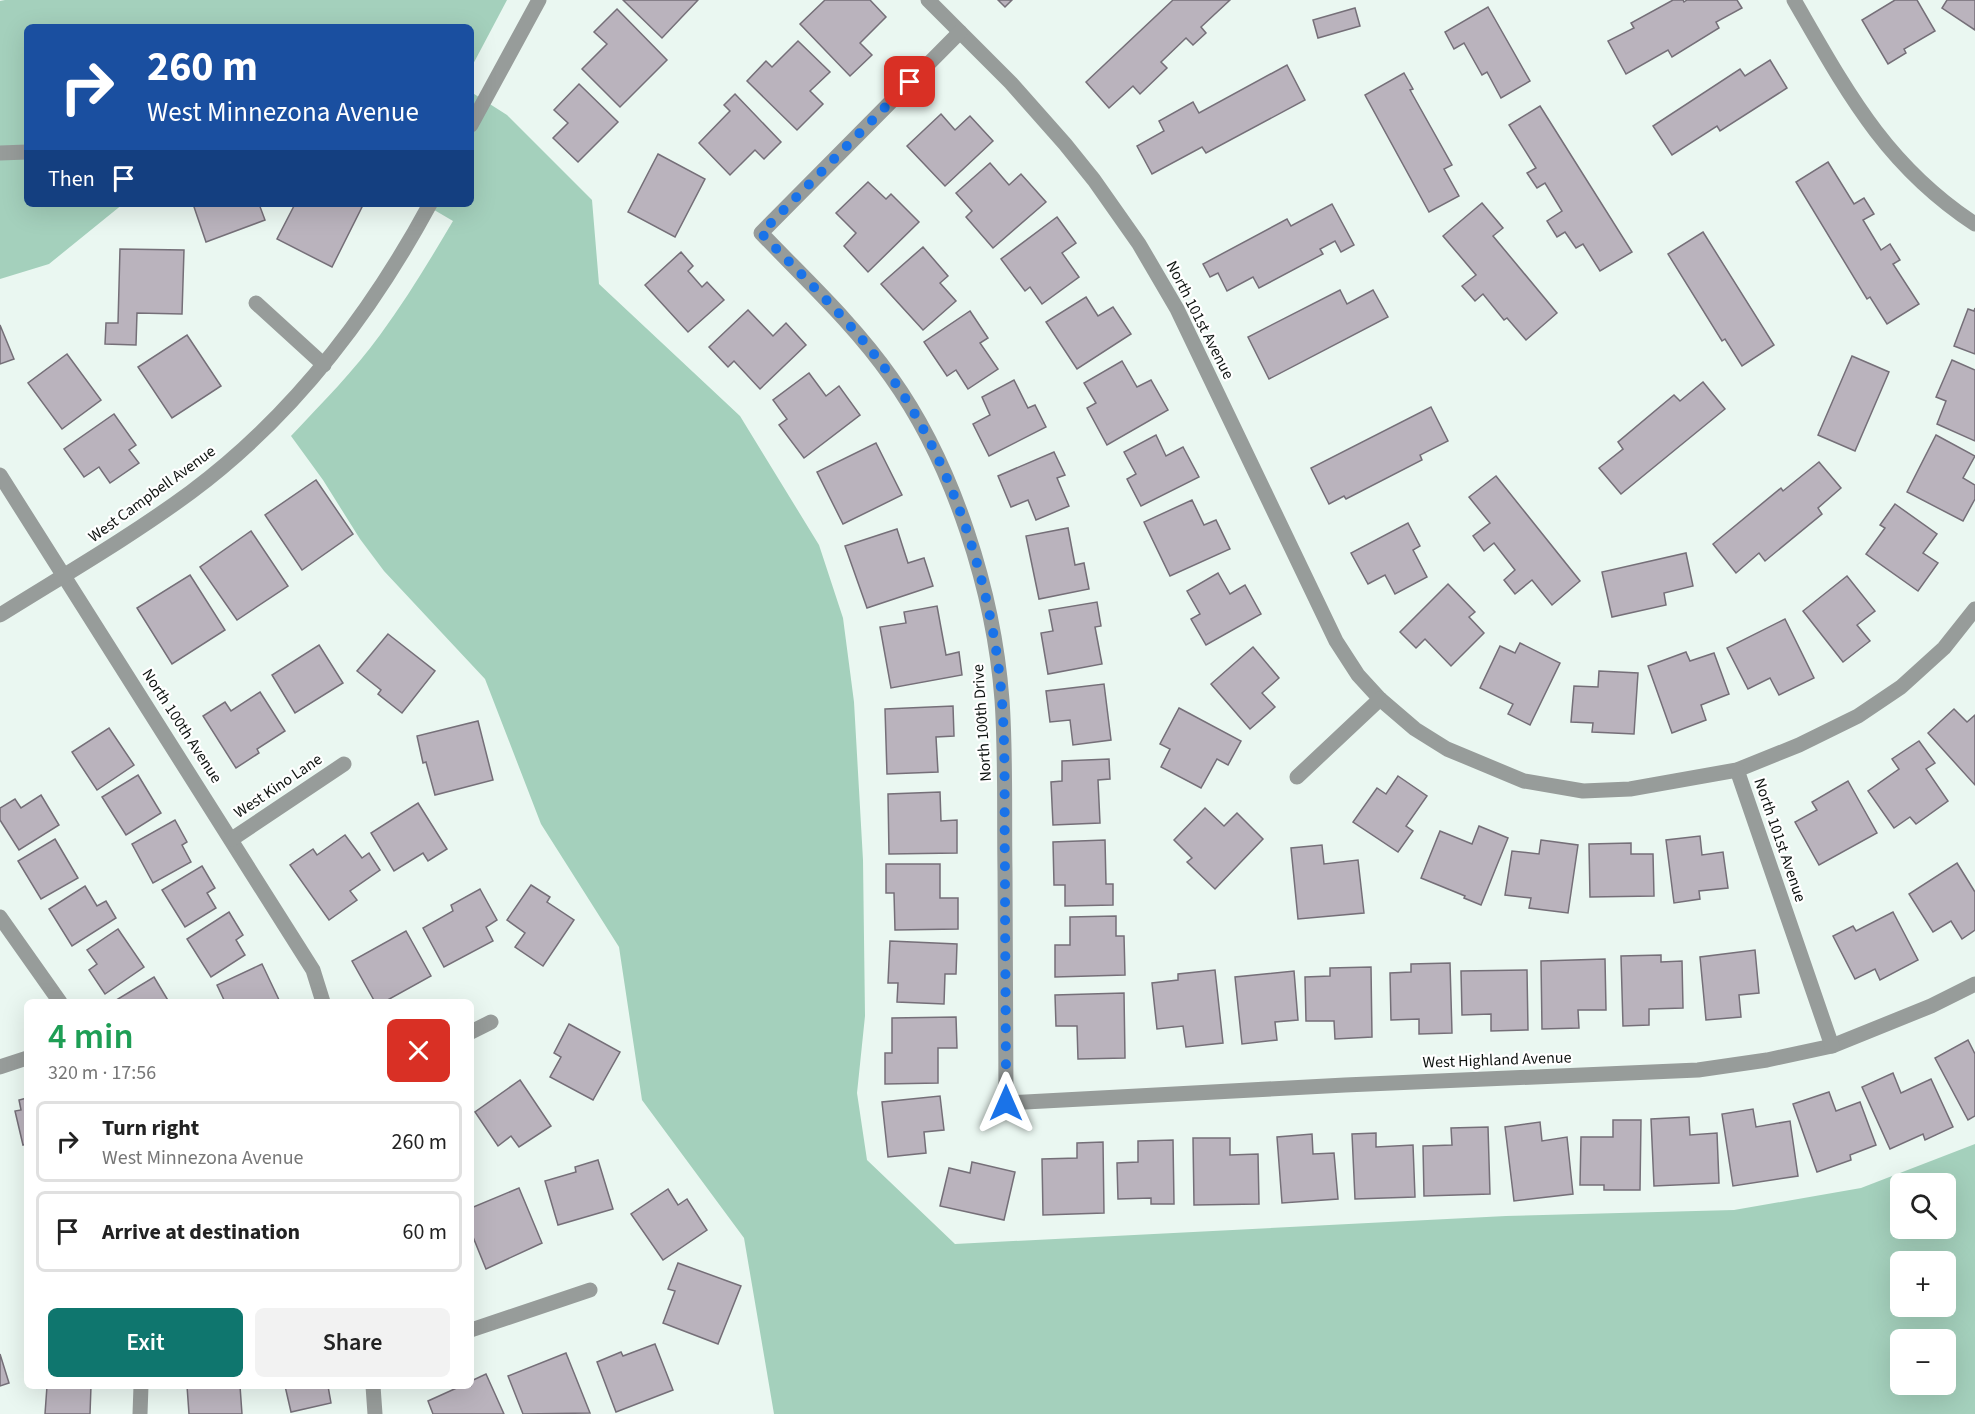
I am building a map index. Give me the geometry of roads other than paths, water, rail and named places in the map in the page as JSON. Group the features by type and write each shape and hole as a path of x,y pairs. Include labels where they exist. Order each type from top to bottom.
{"street":[{"path":"474,119 539,0"},
{"name":"North 101st Avenue","path":"928,0 1011,83 1065,144 1094,180 1144,252 1182,319 1336,641 1358,675 1380,699 1415,729 1447,748 1524,781 1583,790 1630,789 1737,770 1832,1046"},
{"path":"1794,0 1845,88 1878,136 1923,184 1948,206 1975,224"},
{"name":"North 100th Drive","path":"960,32 761,233 850,327 891,377 937,457 962,517 979,569 1002,699 1006,1103"},
{"path":"0,153 24,152"},
{"name":"West Campbell Avenue","path":"0,615 111,547 192,491 266,428 324,366 382,286 428,207"},
{"path":"256,303 324,366"},
{"name":"North 100th Avenue","path":"0,475 313,970 322,999"},
{"path":"1737,770 1799,745 1848,721 1892,693 1944,648 1975,609"},
{"path":"1297,777 1380,699"},
{"name":"West Kino Lane","path":"232,839 344,764"},
{"path":"0,917 58,999"},
{"name":"West Highland Avenue","path":"1006,1103 1698,1070 1767,1060 1832,1046 1931,1006 1975,984"},
{"path":"474,1030 491,1022"},
{"path":"0,1067 24,1059"},
{"path":"474,1329 590,1290"},
{"path":"140,1414 141,1389"},
{"path":"373,1389 375,1414"}]}
